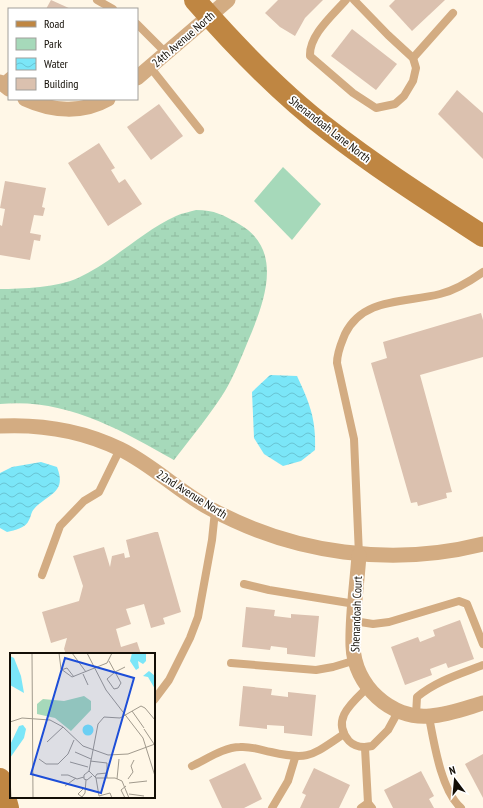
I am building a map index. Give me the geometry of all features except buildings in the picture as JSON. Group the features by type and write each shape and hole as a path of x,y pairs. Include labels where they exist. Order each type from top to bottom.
{"street":[{"name":"Shenandoah Lane North","path":"195,0 235,46 281,90 329,131 380,168 483,236"},
{"name":"24th Avenue North","path":"138,77 228,0"},
{"path":"27,100 36,104 58,109 81,108 100,101"},
{"name":"22nd Avenue North","path":"0,426 18,425 53,428 87,436 120,449 215,511 238,522 280,538 359,555 415,554 460,550 483,544"},
{"name":"Shenandoah Court","path":"359,555 353,647 364,683 377,697 399,710 422,716 447,714 483,703"},
{"path":"0,779 8,808"}],"lane":[{"path":"97,0 111,8"},
{"path":"346,0 322,28 309,47 310,56 353,93 376,108 395,104 404,96 413,81 416,68 413,58 354,0"},
{"path":"413,58 453,13"},
{"path":"138,25 166,52"},
{"path":"150,67 200,130"},
{"path":"359,555 354,439 337,363 337,352 342,340 349,326 364,311 377,305 438,295 455,290 483,272"},
{"path":"42,576 60,526 84,501 99,492 120,449"},
{"path":"155,699 169,680 190,638 198,617 212,540 215,511"},
{"path":"244,584 269,590 355,604"},
{"path":"354,621 373,624 390,622 459,601 467,604 483,644"},
{"path":"231,663 316,670 333,667 356,660"},
{"path":"461,808 453,801 422,716 417,697 444,680 483,665"},
{"path":"368,687 344,713 341,729 351,743 365,748 377,743 388,730 399,710"},
{"path":"192,766 223,752 239,747 249,747 296,758 315,753 344,734"},
{"path":"365,748 367,806"},
{"path":"272,808 288,781 296,758"}],"green space":[{"path":"283,167 321,204 292,240 254,201"},
{"path":"196,210 214,212 239,224 253,235 262,248 266,262 267,278 260,310 243,354 225,391 174,460 112,427 70,411 24,403 0,404 0,289 29,288 61,284 78,278 103,264 163,223 178,215"}],"water":[{"path":"270,375 297,376 309,404 313,420 315,450 301,461 283,466 264,454 254,438 252,392"},
{"path":"41,462 57,467 60,482 58,487 55,492 34,509 28,523 20,528 7,532 0,528 0,473 12,467"}]}
